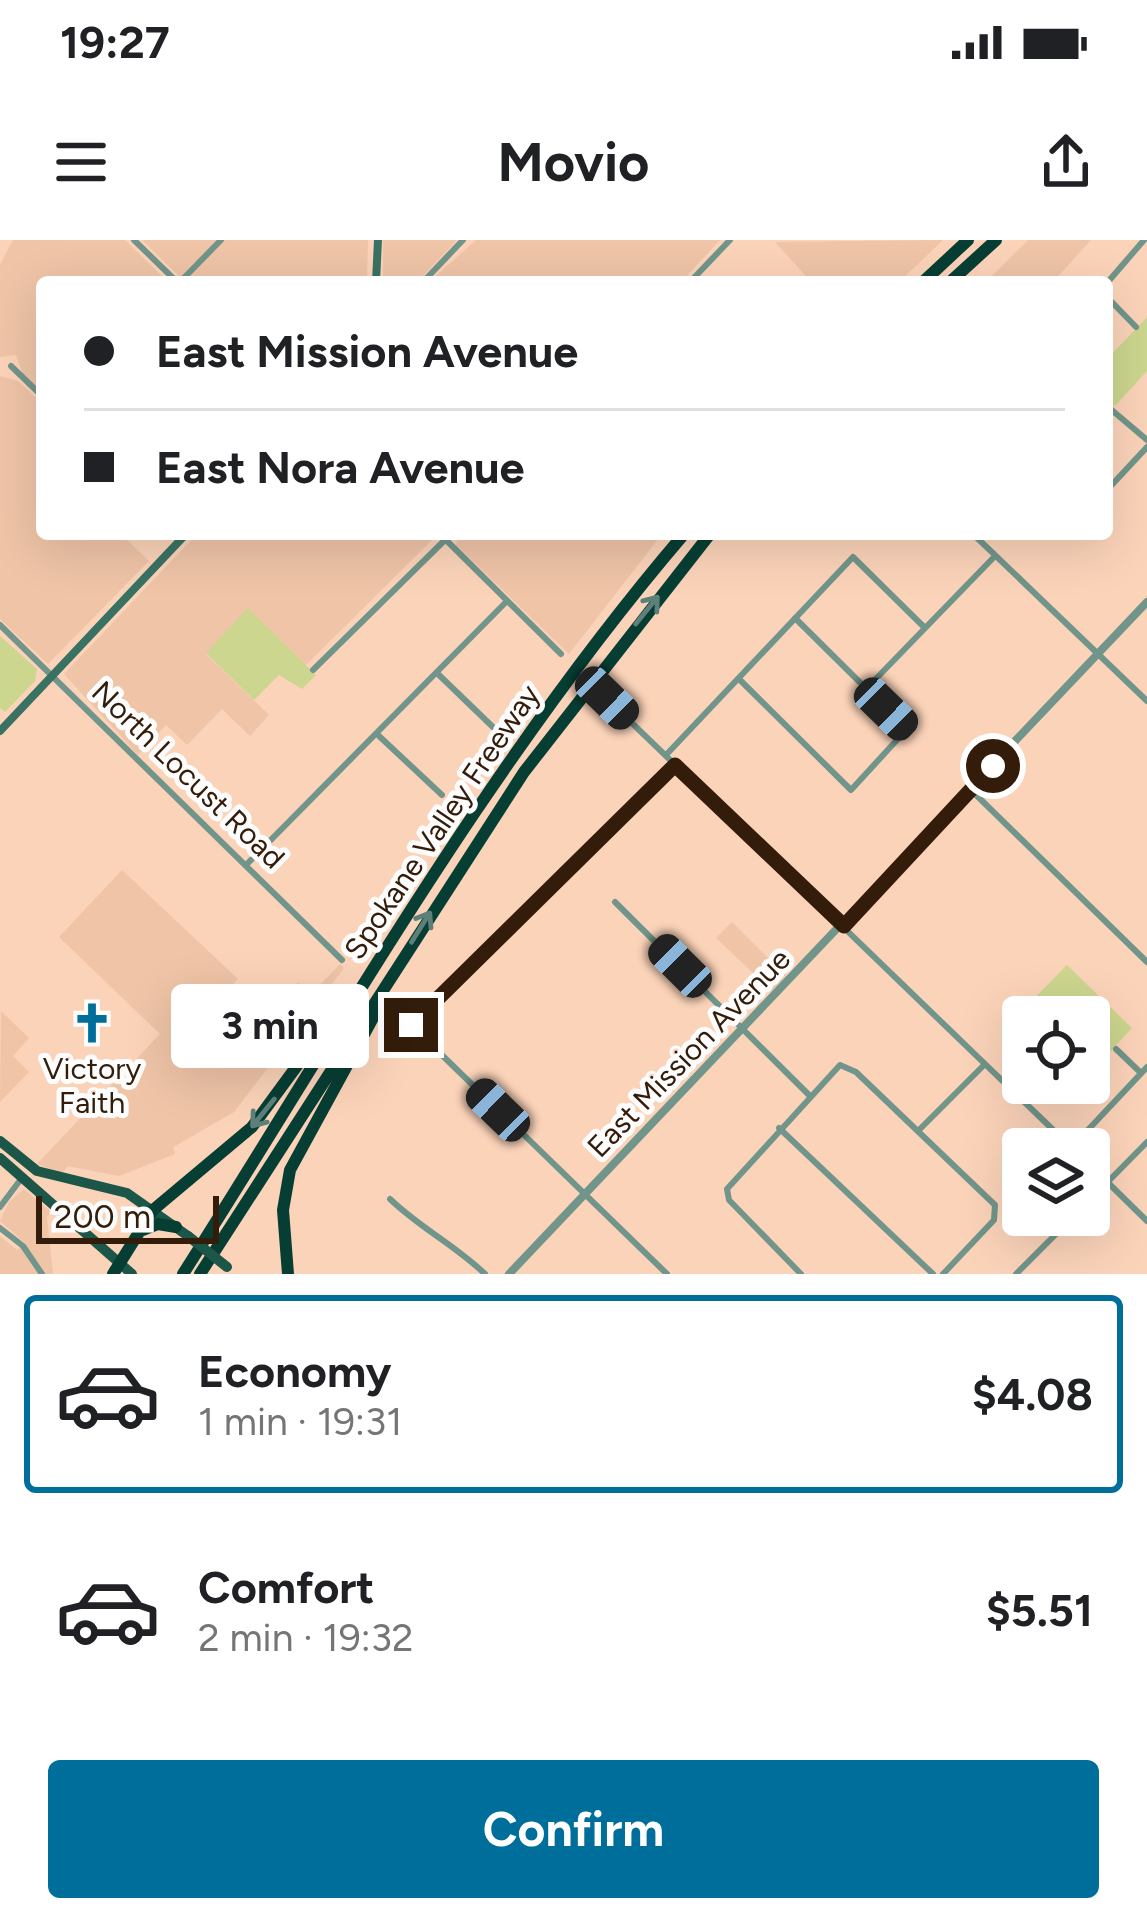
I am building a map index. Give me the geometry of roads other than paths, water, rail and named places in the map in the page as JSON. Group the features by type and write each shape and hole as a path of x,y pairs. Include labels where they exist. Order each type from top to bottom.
{"highway":[{"path":"929,276 968,240"},
{"path":"957,276 996,240"},
{"name":"Spokane Valley Freeway","path":"183,1274 382,951 531,728 679,540"},
{"name":"Spokane Valley Freeway","path":"200,1274 524,772 705,540"},
{"path":"115,1267 153,1210 252,1127 382,951"},
{"path":"288,1274 283,1210 290,1170 401,959"},
{"path":"136,1233 156,1225 182,1232"}],"main road":[{"path":"376,276 378,240"},
{"path":"0,731 180,540"},
{"path":"0,1141 33,1168"},
{"path":"0,1155 19,1167 116,1189 153,1210 231,1271"},
{"path":"0,1155 115,1267 132,1274"}],"street":[{"path":"134,240 173,276"},
{"path":"185,276 221,240"},
{"path":"430,276 463,240"},
{"path":"696,276 730,240"},
{"path":"1113,276 1144,240"},
{"path":"700,272 704,276"},
{"path":"1113,303 1136,327"},
{"path":"11,366 36,390"},
{"path":"1113,412 1147,444 1113,483"},
{"path":"313,670 442,540"},
{"path":"450,540 561,654"},
{"path":"979,540 1147,701"},
{"path":"866,689 995,556"},
{"path":"666,755 853,557 925,628"},
{"path":"246,865 507,601"},
{"name":"East Mission Avenue","path":"509,1274 1147,602"},
{"path":"739,680 851,790 907,729 795,619"},
{"name":"North Locust Road","path":"0,626 342,960"},
{"path":"437,674 496,730"},
{"path":"607,698 1051,1128"},
{"path":"379,735 442,796"},
{"path":"667,1274 411,1025 675,765"},
{"path":"971,790 1147,962"},
{"path":"615,902 808,1095"},
{"path":"1090,1128 1144,1070 1116,1049"},
{"path":"919,1130 985,1065"},
{"path":"801,1274 729,1200 727,1189 808,1095 840,1066 847,1066 919,1130 997,1212 943,1274"},
{"path":"779,1127 933,1274"},
{"path":"1110,1180 1147,1142"},
{"path":"0,1208 21,1179"},
{"path":"1110,1184 1147,1220"},
{"path":"390,1199 424,1232 460,1250 484,1274"},
{"path":"0,1228 23,1246 42,1274"},
{"path":"1016,1274 1054,1236"},
{"path":"780,1274 790,1263"}],"place":[{"name":"Victory Faith","path":"92,1023"}]}
